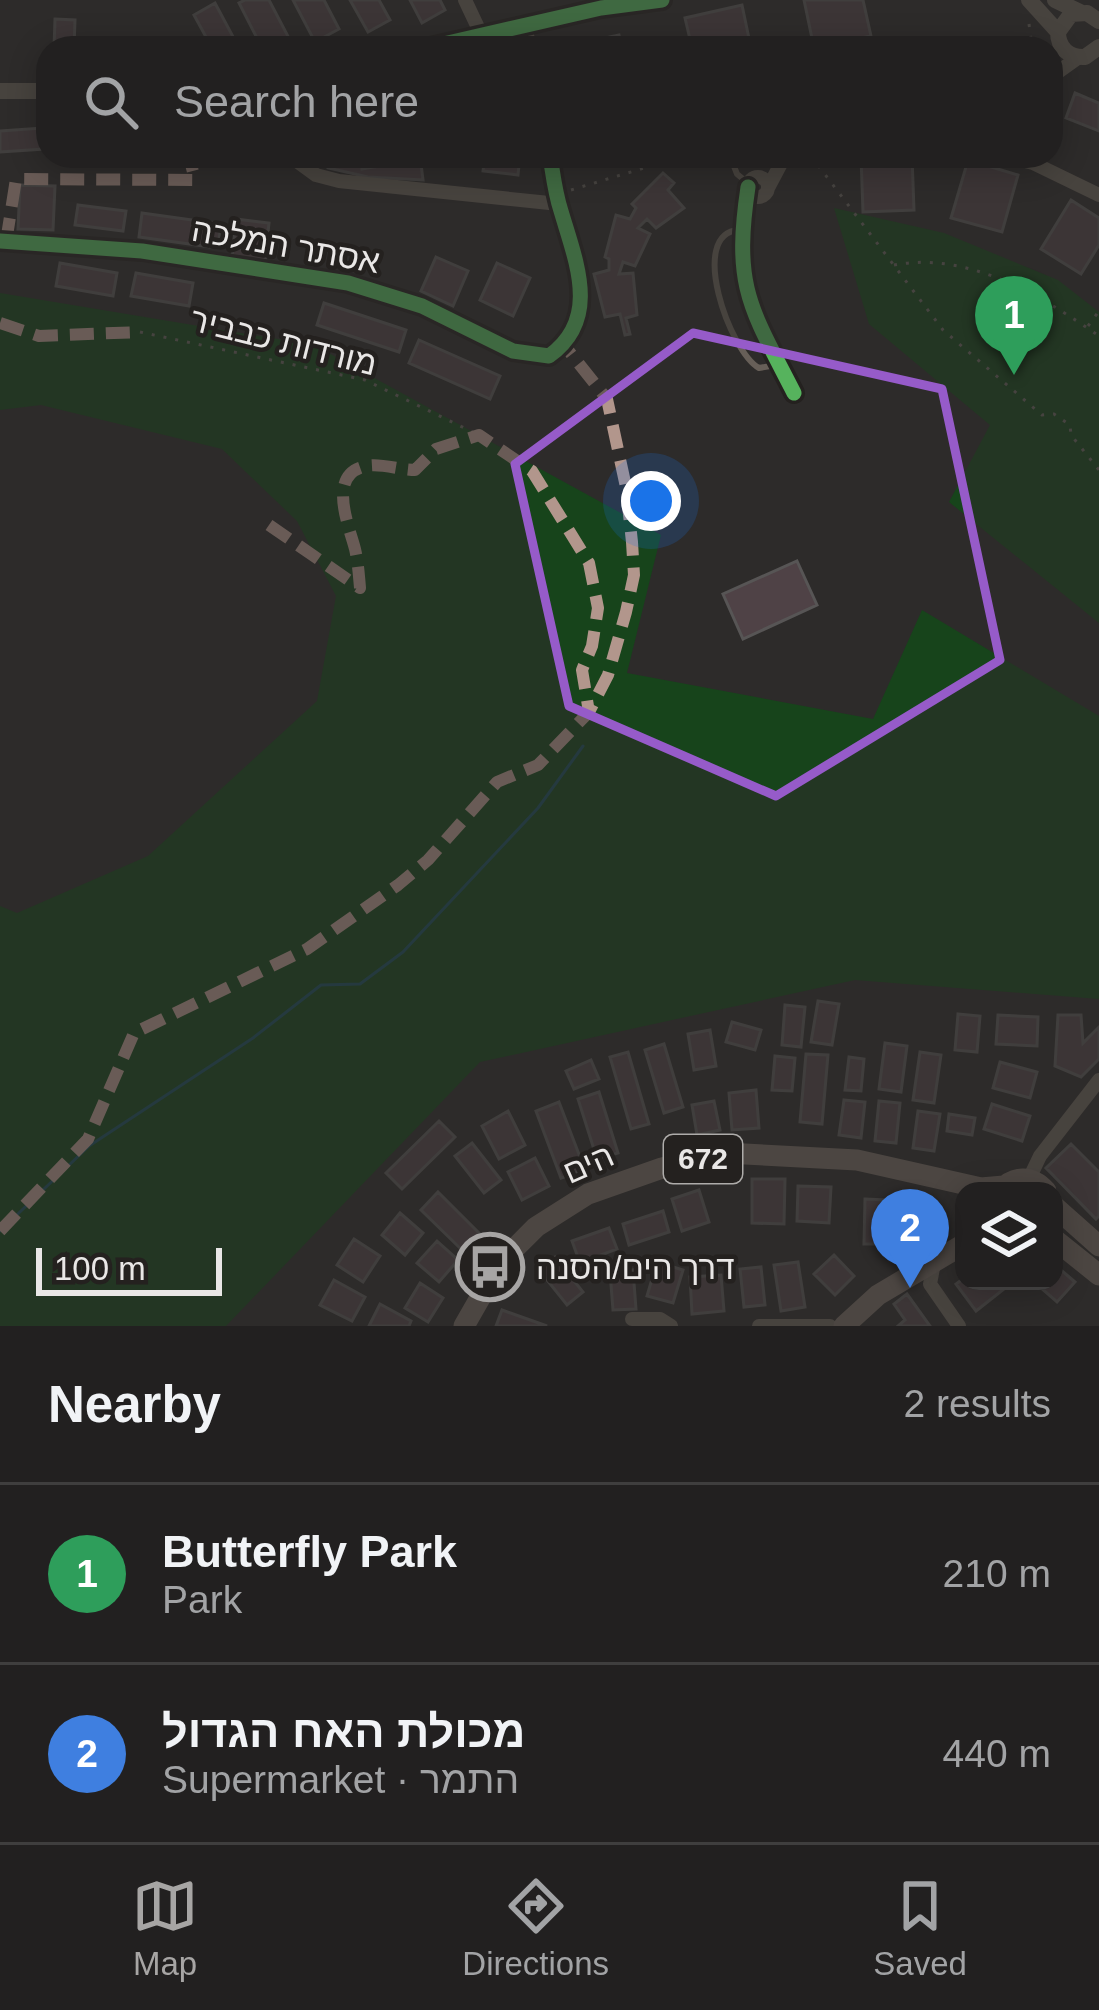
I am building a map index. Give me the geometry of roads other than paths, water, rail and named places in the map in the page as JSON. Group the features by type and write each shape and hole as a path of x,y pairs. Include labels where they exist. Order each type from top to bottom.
{"main road":[{"name":"הים","path":"464,1326 500,1263 536,1227 588,1194 662,1168 726,1153 857,1160 955,1182"},
{"path":"1063,1213 1099,1246"},
{"path":"1063,1246 1099,1275"},
{"path":"844,1326 878,1294 955,1249"}],"street":[{"path":"465,0 482,36 609,4 662,0"},
{"path":"1051,36 1041,3 1099,22"},
{"path":"1056,36 1065,17 1080,12"},
{"path":"525,26 527,36"},
{"path":"1063,70 1092,54"},
{"path":"0,91 36,92"},
{"path":"306,168 340,181 558,199"},
{"name":"אסתר המלכה","path":"0,241 142,251 348,284 422,306 514,351 549,356 574,331 583,296 552,168"},
{"path":"769,168 751,183 741,261 748,298 794,393"},
{"path":"744,227 778,168"},
{"path":"1048,168 1099,195"},
{"path":"751,183 766,180 766,192"},
{"path":"1038,1182 1040,1156 1099,1080"},
{"path":"934,1262 930,1284 959,1326"},
{"path":"632,1319 660,1319 671,1326"},
{"path":"759,1326 830,1326"}],"lane":[{"path":"735,168 751,183"},
{"path":"744,227 717,242 717,286 731,332 746,360 759,368 779,364"}],"waterway":[{"path":"0,1231 89,1146 253,1038 321,985 360,984 403,952 538,808 583,746"}],"place":[{"name":"Butterfly Park","path":"1014,375"},
{"name":"דרך הים/הסנה","path":"490,1267"},
{"name":"מכולת האח הגדול","path":"910,1288"}]}
